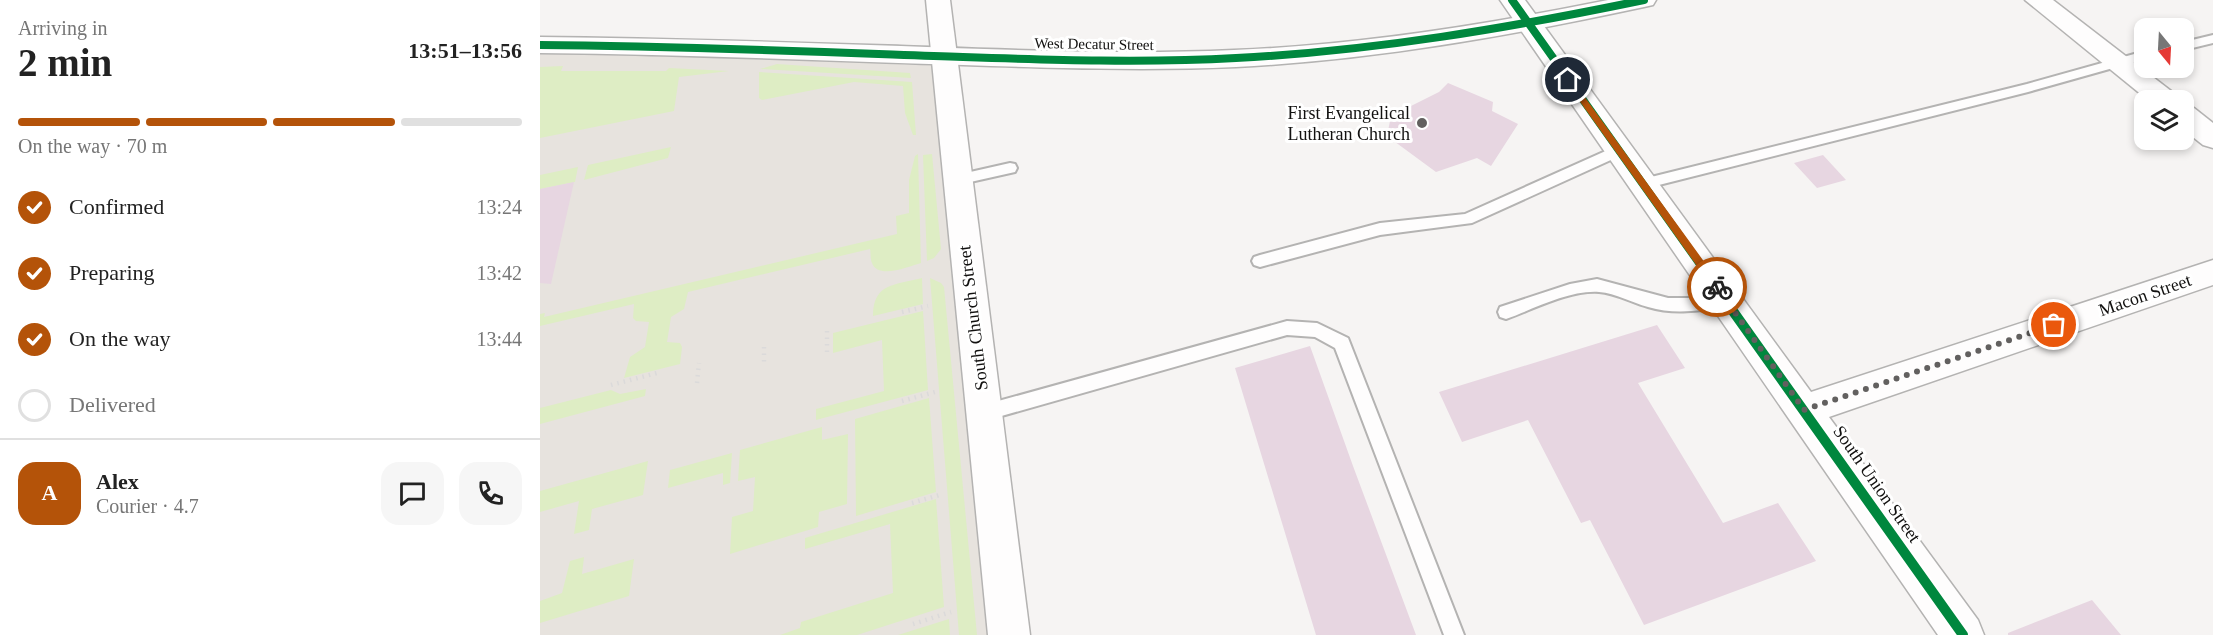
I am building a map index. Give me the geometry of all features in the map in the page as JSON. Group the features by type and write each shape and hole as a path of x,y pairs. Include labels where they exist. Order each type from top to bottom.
{"street":[{"name":"South Church Street","path":"938,0 1009,635"},
{"name":"West Decatur Street","path":"540,45 656,45 943,55 1189,60 1295,54 1432,40 1520,12 1644,0"},
{"path":"2037,0 2152,90"},
{"name":"South Union Street","path":"1520,12 1963,635"},
{"path":"2194,123 2213,138"},
{"name":"Macon Street","path":"1804,410 2213,272"}],"lane":[{"path":"2194,44 2213,39"},
{"path":"1643,184 1994,96 2134,58"},
{"path":"1260,261 1380,229 1467,219 1619,150"},
{"path":"957,180 1010,168"},
{"path":"1506,312 1592,286 1611,288 1649,302 1673,307 1726,300"},
{"path":"984,413 1287,328 1317,330 1342,343 1454,635"}],"path":[{"path":"902,312 928,306"},
{"path":"827,331 827,354"},
{"path":"764,347 764,365"},
{"path":"697,383 699,363"},
{"path":"611,385 661,372"},
{"path":"902,400 935,392"},
{"path":"912,503 943,494"},
{"path":"913,624 951,612"}],"shaded area":[{"path":"540,50 935,60 989,635 540,635"}],"green space":[{"path":"777,64 910,73 911,78 760,69"},
{"path":"563,66 561,71 666,71 669,68 729,71 679,77 674,111 540,138 540,67"},
{"path":"759,72 912,82 916,135 913,135 905,113 903,86 854,82 762,100 759,98"},
{"path":"671,147 668,158 584,180 588,165"},
{"path":"918,154 921,263 881,271 872,263 870,249 688,292 684,309 671,317 667,342 680,343 682,347 680,364 624,378 630,357 645,347 649,322 636,321 633,318 634,304 540,326 540,314 545,313 544,317 897,234 896,216 909,213 909,180 915,156"},
{"path":"932,154 941,249 934,258 927,261 923,155"},
{"path":"578,167 575,182 540,189 540,175"},
{"path":"922,278 923,304 873,316 874,305 881,291 895,284"},
{"path":"930,278 944,287 977,635 959,635"},
{"path":"923,311 928,390 816,420 816,409 884,391 882,340 833,353 833,333"},
{"path":"646,389 645,396 540,424 540,408 611,390 620,394"},
{"path":"929,398 936,492 856,516 855,419"},
{"path":"822,427 822,440 848,434 847,504 819,512 818,527 730,554 732,517 753,511 755,477 738,481 740,450"},
{"path":"732,453 730,483 723,485 723,473 668,488 670,470"},
{"path":"648,461 643,495 592,509 589,530 574,534 579,501 540,512 540,491"},
{"path":"936,499 944,607 857,635 780,635 800,628 801,622 893,593 890,524 805,549 805,538"},
{"path":"584,557 582,574 634,559 629,596 540,623 540,601 562,593 570,561"},
{"path":"949,619 950,635 898,635"}],"building":[{"path":"1448,83 1493,102 1492,111 1518,124 1491,166 1477,158 1436,172 1387,136 1391,116 1439,92"},
{"path":"1823,155 1846,180 1817,188 1794,163"},
{"path":"574,182 551,284 540,283 540,189"},
{"path":"1657,325 1685,368 1638,383 1723,523 1778,503 1816,561 1644,625 1590,520 1581,523 1528,420 1462,442 1439,392"},
{"path":"1310,346 1416,635 1316,635 1235,368"},
{"path":"2092,600 2121,635 2008,635 2008,633"}],"cycle path":[{"path":"1512,0 1963,635"},
{"path":"540,45 699,47 1096,60 1234,58 1293,55 1411,42 1528,23 1644,0"}],"way so far":[{"path":"1717,287 1804,410 2054,325"}],"place":[{"name":"First Evangelical Lutheran Church","path":"1422,123"}],"route":[{"path":"1568,80 1717,287"}]}
